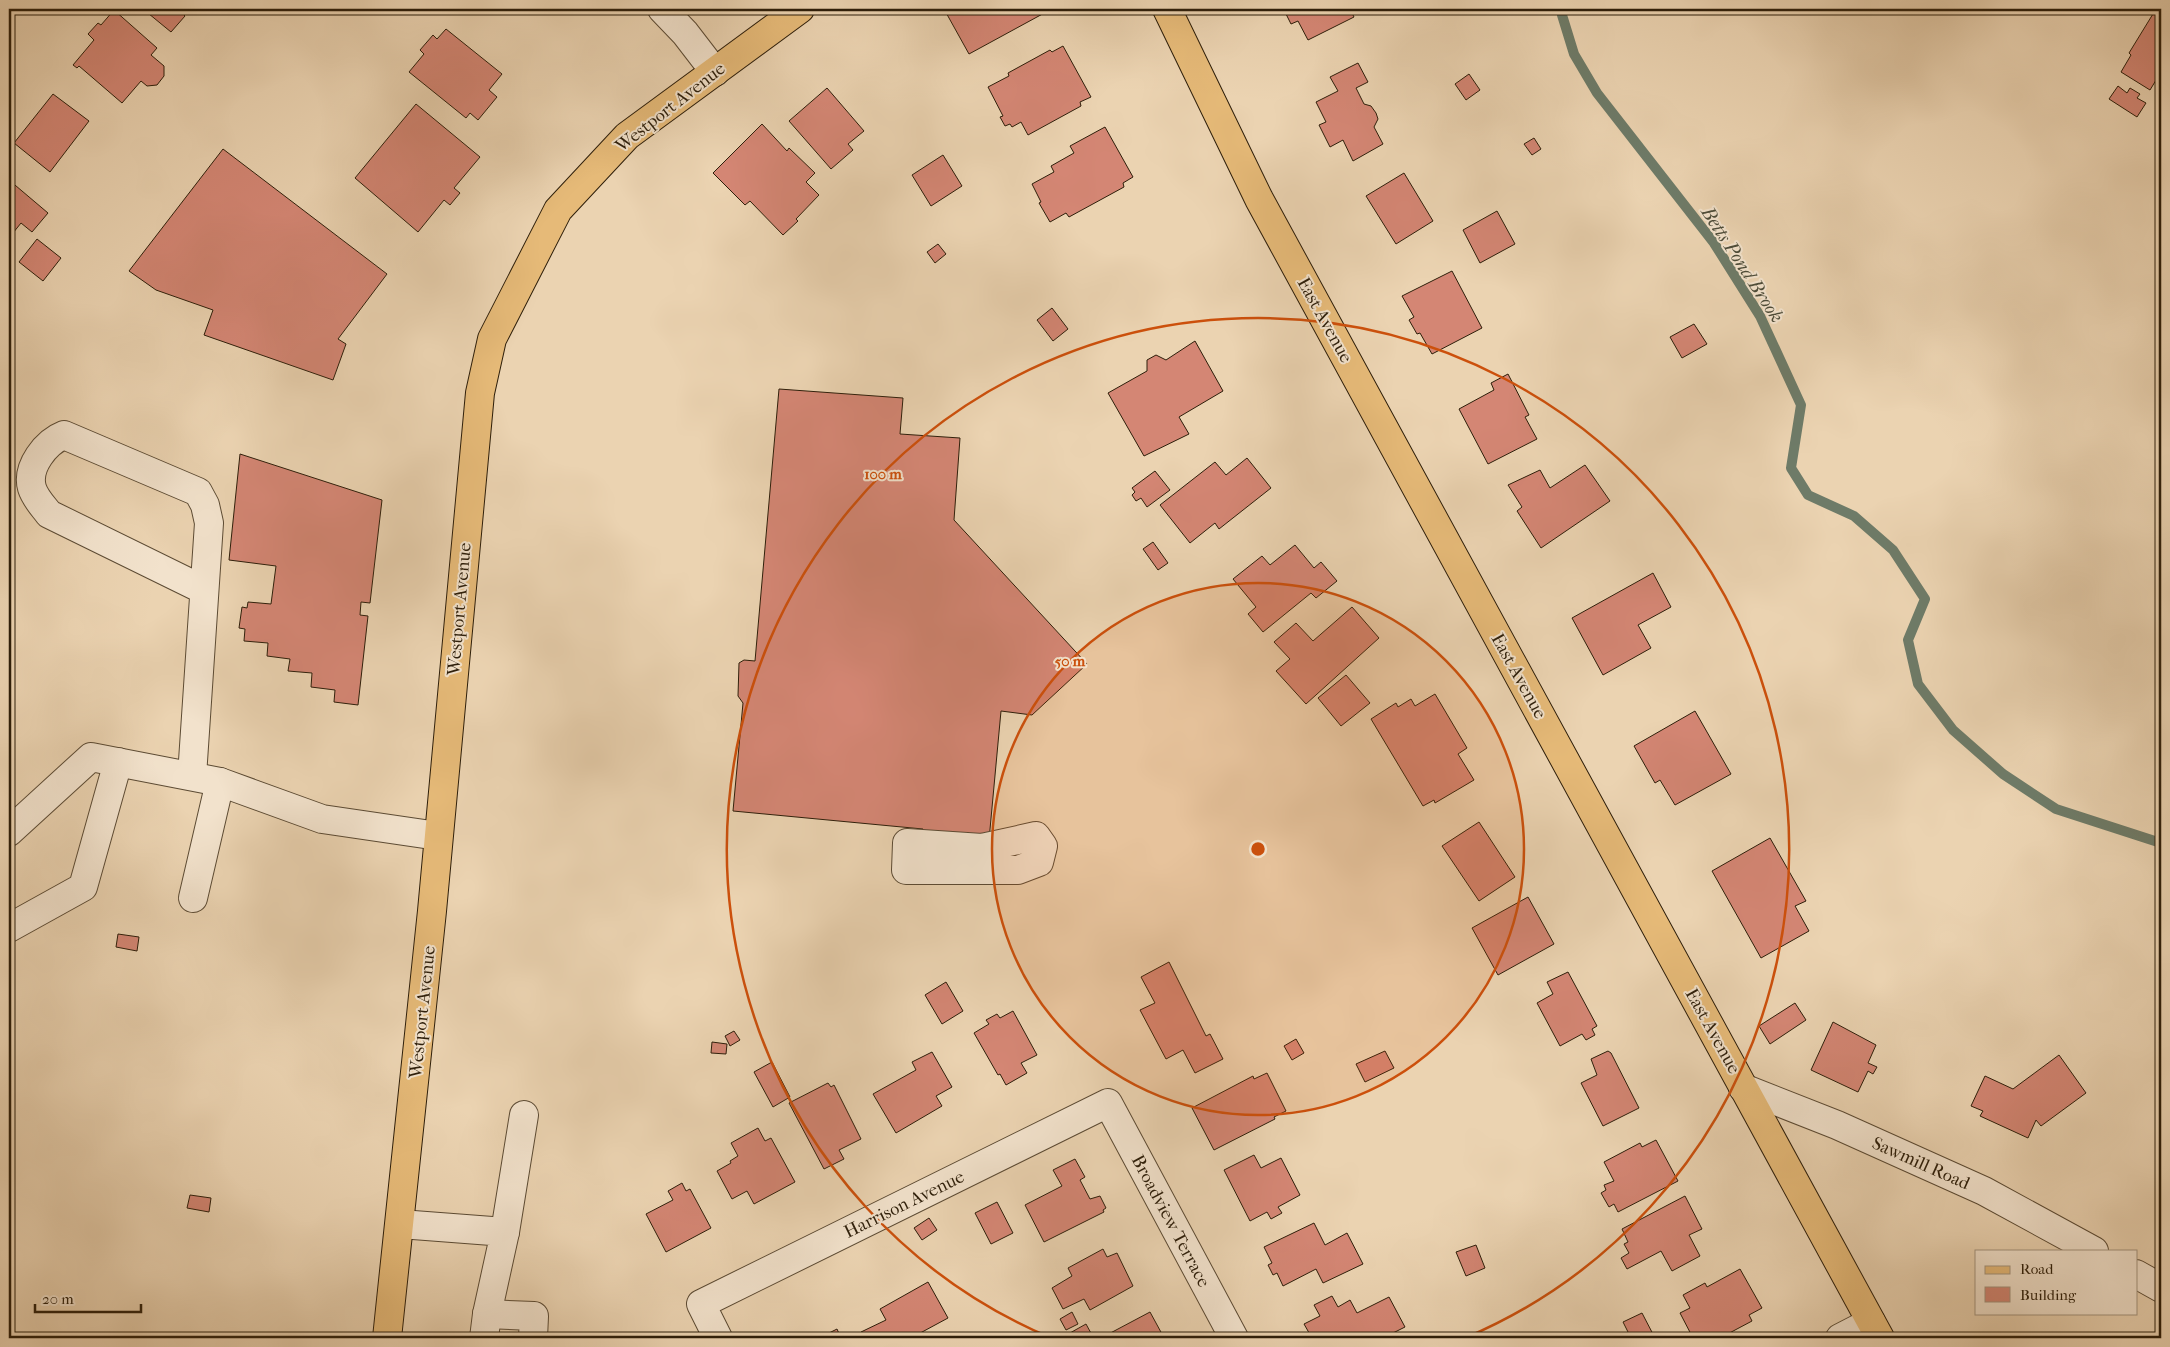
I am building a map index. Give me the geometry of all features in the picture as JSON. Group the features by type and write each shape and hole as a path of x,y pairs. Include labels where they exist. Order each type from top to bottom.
{"main road":[{"name":"Westport Avenue","path":"387,1338 432,911 480,393 492,339 558,210 627,136 800,9"},
{"name":"East Avenue","path":"1167,9 1259,199 1876,1330"}],"street":[{"path":"662,9 685,33 715,72"},
{"path":"192,776 209,524 205,506 198,492 64,435 55,438 46,446 36,461 30,478 32,489 38,502 49,514 204,590"},
{"path":"9,832 91,757 220,782 322,819 438,836"},
{"path":"9,928 83,887 118,762"},
{"path":"193,898 220,782"},
{"name":"Sawmill Road","path":"1743,1088 1837,1125 1984,1191 2092,1250"},
{"name":"Harrison Avenue","path":"718,1338 701,1304 1108,1103"},
{"name":"Broadview Terrace","path":"1108,1103 1234,1338"},
{"path":"524,1115 505,1232 486,1326 534,1316 533,1338"},
{"path":"400,1224 505,1232"},
{"path":"2138,1275 2161,1288"},
{"path":"1840,1338 1876,1330"}],"building":[{"path":"143,9 187,9 183,14 185,16 171,32"},
{"path":"944,9 1046,9 1048,11 969,54"},
{"path":"1275,9 1350,9 1354,17 1308,40 1298,21 1291,24 1284,10 1277,13"},
{"path":"2156,9 2161,9 2161,72 2150,90 2121,72 2131,55 2129,53"},
{"path":"114,10 157,48 151,55 164,66 164,76 157,85 147,86 141,81 122,103 79,66 77,68 73,65 94,40 88,34 98,23 101,25"},
{"path":"446,29 502,74 489,90 497,97 478,120 470,113 466,118 409,72 424,54 420,50 433,35 437,39"},
{"path":"1063,46 1091,97 1080,102 1081,106 1028,135 1021,122 1012,127 1010,124 1005,126 1000,117 1003,116 988,87 1009,76 1008,73 1050,50 1052,52"},
{"path":"1358,63 1368,82 1356,88 1364,104 1371,106 1376,113 1378,119 1374,127 1383,144 1353,161 1343,140 1330,147 1319,125 1326,122 1316,102 1338,91 1330,77"},
{"path":"1469,74 1480,90 1466,100 1455,84"},
{"path":"2118,86 2127,93 2130,88 2140,94 2137,98 2146,103 2137,117 2109,99"},
{"path":"827,88 864,131 848,144 853,150 831,169 789,121"},
{"path":"53,94 89,121 50,172 14,143"},
{"path":"416,104 480,157 454,188 460,193 450,205 444,200 418,232 355,178"},
{"path":"762,124 787,151 789,148 815,173 806,182 819,195 796,219 798,221 783,235 750,201 745,205 713,173"},
{"path":"1105,127 1133,177 1123,183 1124,187 1069,217 1066,213 1050,222 1039,203 1041,202 1032,184 1054,172 1051,166 1074,153 1070,146"},
{"path":"1534,138 1541,149 1532,155 1524,144"},
{"path":"223,149 387,274 338,339 346,344 333,380 204,335 213,310 156,290 129,271"},
{"path":"943,155 962,186 931,206 912,175"},
{"path":"1404,173 1433,221 1396,244 1366,196"},
{"path":"9,180 48,213 32,232 21,223 9,238"},
{"path":"1497,211 1515,244 1480,263 1463,230"},
{"path":"37,239 61,258 43,281 19,262"},
{"path":"938,244 946,254 935,263 927,252"},
{"path":"1452,271 1482,328 1432,354 1420,333 1417,334 1409,320 1414,317 1402,296"},
{"path":"1052,308 1068,329 1053,341 1037,320"},
{"path":"1694,324 1707,344 1682,358 1670,337"},
{"path":"1195,341 1223,391 1179,417 1189,434 1144,456 1108,393 1147,371 1147,360 1156,355 1166,360"},
{"path":"1508,374 1529,415 1525,417 1537,439 1488,464 1459,409 1494,390 1491,383"},
{"path":"779,389 903,398 900,434 960,438 954,520 1087,664 1032,715 1001,711 989,840 921,853 923,829 733,811 743,703 738,696 739,663 744,660 755,661"},
{"path":"240,454 382,500 370,603 361,602 360,615 368,616 358,705 334,702 335,690 311,687 312,673 288,671 290,659 267,656 268,643 244,641 245,629 239,628 242,607 247,608 248,602 271,604 276,566 229,560"},
{"path":"1247,458 1271,488 1219,529 1215,523 1190,543 1160,505 1215,462 1226,475"},
{"path":"1585,465 1610,501 1541,548 1517,511 1522,507 1508,485 1540,470 1550,488"},
{"path":"1155,471 1170,490 1147,507 1141,498 1136,501 1132,495 1135,492 1132,488"},
{"path":"1153,542 1168,563 1158,570 1143,549"},
{"path":"1295,545 1314,568 1321,562 1337,581 1316,598 1311,593 1263,632 1248,614 1256,607 1233,579 1262,556 1270,565"},
{"path":"1653,573 1671,607 1638,625 1651,648 1603,675 1572,618"},
{"path":"1352,607 1379,638 1306,704 1276,671 1290,659 1274,642 1296,623 1313,641"},
{"path":"1346,675 1370,703 1341,726 1318,698"},
{"path":"1435,694 1467,748 1458,754 1474,780 1435,803 1434,800 1423,806 1371,719 1396,703 1398,707 1411,699 1415,706"},
{"path":"1695,711 1731,774 1675,805 1660,780 1655,783 1634,746"},
{"path":"1479,822 1515,877 1479,901 1442,846"},
{"path":"1770,838 1806,901 1795,906 1809,931 1761,958 1712,871"},
{"path":"1528,897 1554,944 1498,975 1472,928"},
{"path":"118,934 139,937 137,951 116,947"},
{"path":"1169,962 1206,1036 1210,1034 1223,1059 1195,1073 1183,1050 1166,1059 1140,1010 1155,1003 1141,977"},
{"path":"1568,972 1597,1026 1592,1029 1595,1035 1586,1040 1582,1034 1560,1046 1537,1003 1553,994 1547,982"},
{"path":"946,982 963,1011 942,1024 925,995"},
{"path":"1795,1003 1806,1020 1770,1044 1759,1026"},
{"path":"1013,1011 1037,1055 1021,1063 1027,1073 1006,1085 1000,1074 998,1075 974,1033 989,1024 986,1020 997,1014 1000,1018"},
{"path":"1833,1022 1876,1045 1868,1063 1877,1067 1873,1074 1868,1071 1858,1092 1811,1070"},
{"path":"734,1031 740,1040 730,1046 725,1036"},
{"path":"1296,1039 1304,1053 1292,1060 1284,1046"},
{"path":"712,1042 727,1044 726,1054 711,1053"},
{"path":"1385,1051 1394,1068 1365,1082 1356,1064"},
{"path":"1608,1051 1611,1053 1639,1108 1603,1126 1581,1083 1597,1075 1591,1059"},
{"path":"932,1052 952,1087 936,1096 942,1106 896,1133 873,1094 916,1070 912,1062"},
{"path":"2059,1055 2086,1093 2041,1126 2036,1120 2028,1138 1980,1116 1983,1111 1971,1106 1985,1076 2013,1089"},
{"path":"772,1062 790,1097 773,1107 754,1072"},
{"path":"1267,1073 1286,1111 1274,1117 1275,1119 1214,1150 1192,1108 1253,1076 1254,1079"},
{"path":"828,1083 831,1087 834,1085 861,1139 839,1150 844,1159 824,1169 789,1103"},
{"path":"758,1128 765,1141 771,1138 795,1182 754,1204 747,1191 732,1199 717,1171 731,1163 730,1161 738,1156 731,1143"},
{"path":"1656,1140 1678,1181 1618,1212 1614,1204 1609,1207 1601,1193 1606,1190 1604,1185 1614,1181 1604,1162 1640,1143 1642,1147"},
{"path":"1254,1155 1261,1168 1281,1158 1300,1195 1278,1207 1282,1213 1271,1219 1267,1212 1250,1221 1224,1170"},
{"path":"1075,1159 1085,1177 1080,1180 1090,1199 1100,1196 1106,1208 1103,1210 1104,1212 1044,1242 1025,1205 1062,1186 1053,1170"},
{"path":"682,1183 686,1191 690,1189 711,1228 666,1252 646,1214 673,1200 668,1191"},
{"path":"190,1195 211,1198 209,1212 187,1208"},
{"path":"1685,1196 1702,1229 1689,1235 1700,1256 1672,1271 1661,1251 1627,1269 1621,1258 1629,1253 1624,1244 1628,1242 1622,1229"},
{"path":"997,1202 1013,1233 991,1244 975,1213"},
{"path":"929,1218 937,1230 922,1240 914,1228"},
{"path":"1314,1223 1325,1245 1347,1233 1363,1264 1323,1283 1316,1269 1283,1286 1277,1273 1273,1275 1268,1265 1272,1263 1264,1247"},
{"path":"1476,1245 1485,1268 1466,1276 1456,1252"},
{"path":"1103,1249 1107,1257 1117,1253 1133,1286 1090,1310 1084,1299 1063,1309 1052,1288 1072,1276 1068,1268"},
{"path":"1740,1269 1762,1308 1749,1315 1752,1321 1720,1338 1693,1338 1680,1313 1690,1308 1683,1295 1705,1283 1707,1287"},
{"path":"928,1282 948,1318 911,1338 864,1338 861,1332 886,1320 880,1309"},
{"path":"1332,1296 1338,1307 1350,1300 1357,1313 1389,1297 1405,1327 1383,1338 1312,1338 1304,1324 1320,1316 1314,1305"},
{"path":"1072,1312 1078,1324 1066,1330 1060,1319"},
{"path":"1150,1312 1162,1334 1158,1335 1160,1338 1101,1338"},
{"path":"1642,1313 1655,1338 1631,1338 1623,1322"},
{"path":"1086,1324 1092,1335 1087,1338 1061,1338"},
{"path":"837,1329 841,1338 819,1338"}],"waterway":[{"name":"Betts Pond Brook","path":"1562,9 1562,15 1574,54 1597,93 1714,243 1760,316 1801,405 1791,468 1808,495 1854,516 1893,550 1925,599 1908,640 1918,684 1953,730 2003,774 2056,809 2161,843"}]}
